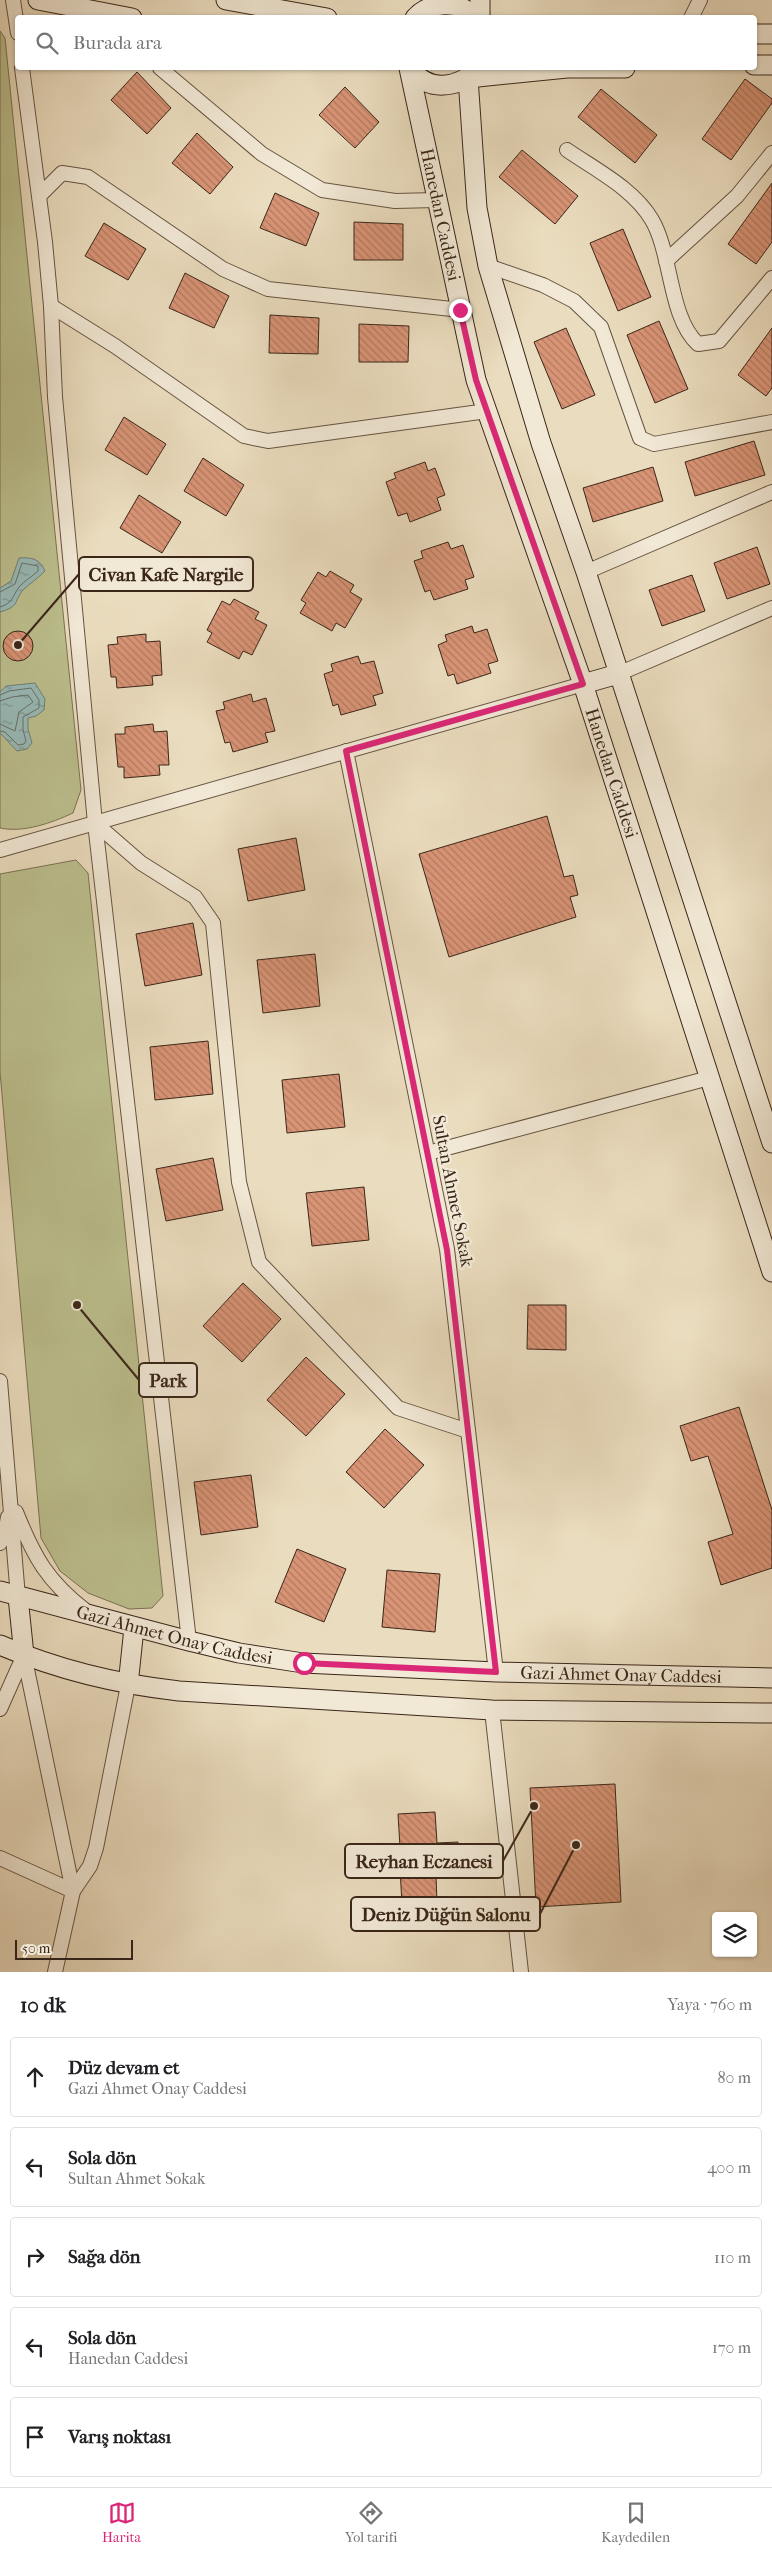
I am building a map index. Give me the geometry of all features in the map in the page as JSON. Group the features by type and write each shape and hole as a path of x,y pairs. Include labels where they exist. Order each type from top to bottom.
{"street":[{"path":"13,0 15,15"},
{"path":"38,0 105,15"},
{"path":"226,0 311,15"},
{"path":"480,0 480,15"},
{"path":"692,15 700,0"},
{"path":"412,13 426,8 450,4 462,7 471,15"},
{"path":"757,34 772,34"},
{"path":"757,65 772,65"},
{"path":"22,70 40,195 51,306 55,397 95,823 189,1641"},
{"path":"162,70 262,154 322,190 395,201 436,200"},
{"name":"Hanedan Caddesi","path":"410,70 436,200 476,380 583,684 772,1272"},
{"path":"412,70 423,79 434,84 446,86 473,73 549,70"},
{"name":"Hanedan Caddesi","path":"473,73 478,208 488,266 541,443 586,572 772,1143"},
{"path":"567,150 638,200 652,220 663,246 670,282 689,335 698,344 719,341 772,278"},
{"path":"666,261 738,196 772,152"},
{"path":"40,195 62,173 88,177 223,269 268,289 460,310"},
{"path":"488,266 543,285 574,301 601,326 640,438 654,444 772,422"},
{"path":"51,306 114,346 244,436 268,441 487,411"},
{"path":"586,572 772,492"},
{"path":"0,850 618,674 772,608"},
{"name":"Sultan Ahmet Sokak","path":"346,751 447,1250 496,1672"},
{"path":"95,823 141,863 195,897 213,923 239,1182 259,1262 398,1408 468,1432"},
{"path":"428,1153 709,1078"},
{"path":"0,1381 24,1655 73,1891"},
{"path":"0,1543 5,1534 11,1500"},
{"path":"11,1500 34,1555 48,1576 69,1598 92,1616"},
{"name":"Gazi Ahmet Onay Caddesi","path":"0,1591 189,1641 273,1659 326,1665 496,1672 772,1678"},
{"path":"55,1972 73,1891 90,1866 96,1848 128,1685 134,1628"},
{"name":"Gazi Ahmet Onay Caddesi","path":"0,1645 58,1667 128,1685 218,1693 492,1710 772,1713"},
{"path":"0,1709 24,1655"},
{"path":"492,1710 521,1972"},
{"path":"0,1858 73,1891"}],"green space":[{"path":"0,31 5,38 81,790 73,813 47,823 18,829 0,828"},
{"path":"76,860 88,873 163,1596 152,1608 129,1609 88,1593 60,1571 41,1538 0,1072 0,874"}],"water":[{"path":"19,558 38,561 45,571 24,589 11,608 0,612 0,588 11,581"},
{"path":"35,683 45,699 44,710 36,716 28,718 28,729 32,743 27,749 17,751 0,733 0,692 6,686"}],"building":[{"path":"137,72 171,108 147,134 111,100"},
{"path":"745,79 772,99 772,103 731,160 702,139"},
{"path":"345,87 379,122 355,148 319,115"},
{"path":"601,89 657,135 635,163 578,117"},
{"path":"197,133 233,167 210,194 172,163"},
{"path":"522,150 578,196 555,224 499,177"},
{"path":"772,183 772,242 756,264 728,244"},
{"path":"275,193 319,213 306,246 260,228"},
{"path":"354,222 403,224 403,260 354,260"},
{"path":"104,223 146,249 128,280 85,256"},
{"path":"623,229 651,297 618,311 590,243"},
{"path":"185,273 229,296 214,328 169,308"},
{"path":"270,315 319,318 318,354 269,353"},
{"path":"659,321 688,389 655,403 627,335"},
{"path":"359,324 409,326 408,362 359,362"},
{"path":"566,328 595,395 562,409 534,342"},
{"path":"772,328 772,388 766,396 738,375"},
{"path":"124,417 166,444 147,475 105,450"},
{"path":"754,441 765,475 695,496 685,462"},
{"path":"203,458 244,485 226,516 184,491"},
{"path":"425,462 428,471 435,468 445,495 437,498 441,510 410,522 407,513 398,516 386,482 396,478 394,473"},
{"path":"653,467 663,501 593,522 583,488"},
{"path":"139,495 181,522 162,553 120,528"},
{"path":"448,542 451,549 463,545 474,577 465,580 468,589 434,600 430,590 425,592 414,561 423,558 421,551"},
{"path":"757,547 770,584 727,599 714,563"},
{"path":"330,571 354,585 350,592 362,599 345,628 336,623 332,631 300,613 306,603 301,600 318,572 326,577"},
{"path":"692,575 705,611 662,626 649,590"},
{"path":"234,599 259,612 255,619 267,625 252,655 243,651 239,659 207,642 212,633 207,630 222,601 230,605"},
{"path":"472,626 474,633 487,629 498,661 488,664 491,673 457,684 454,674 448,676 438,645 447,641 445,635"},
{"path":"18,631 29,635 33,646 29,657 18,661 7,657 3,646 7,635"},
{"path":"146,634 146,642 160,641 162,675 152,676 153,685 117,688 116,677 111,677 108,645 118,644 117,637"},
{"path":"358,656 361,664 374,661 383,693 373,696 376,705 341,715 338,704 333,706 324,674 333,671 331,664"},
{"path":"251,694 253,702 266,698 275,731 265,733 268,742 233,752 230,742 225,743 216,711 225,709 223,702"},
{"path":"153,724 154,732 167,731 169,765 159,765 160,775 124,778 124,767 118,767 115,734 125,734 125,727"},
{"path":"547,816 564,877 573,875 578,895 570,897 576,917 449,957 419,854"},
{"path":"296,838 305,890 248,901 238,849"},
{"path":"193,923 202,975 145,986 136,934"},
{"path":"315,954 320,1006 263,1013 257,960"},
{"path":"208,1041 213,1094 155,1100 150,1047"},
{"path":"339,1074 345,1127 287,1133 282,1080"},
{"path":"213,1158 223,1210 166,1221 156,1169"},
{"path":"364,1187 369,1240 312,1246 306,1193"},
{"path":"243,1283 281,1319 242,1362 203,1326"},
{"path":"528,1305 566,1305 566,1350 527,1349"},
{"path":"306,1357 345,1394 306,1436 267,1400"},
{"path":"739,1407 772,1510 772,1568 721,1585 708,1542 733,1534 708,1456 691,1461 680,1426"},
{"path":"385,1429 424,1465 384,1508 346,1472"},
{"path":"251,1475 258,1527 201,1535 194,1482"},
{"path":"297,1549 346,1569 324,1622 275,1602"},
{"path":"387,1570 440,1574 435,1632 382,1627"},
{"path":"615,1784 621,1902 536,1907 530,1788"},
{"path":"435,1812 437,1843 458,1842 459,1874 436,1875 437,1903 402,1904 400,1869 393,1870 392,1848 400,1847 398,1814"}],"place":[{"name":"Civan Kafe Nargile","path":"18,645"},
{"name":"Park","path":"77,1305"},
{"name":"Reyhan Eczanesi","path":"534,1806"},
{"name":"Deniz Düğün Salonu","path":"576,1845"}],"route":[{"path":"304,1663 333,1666 496,1672 447,1250 346,751 583,684 476,380 460,310"}]}
